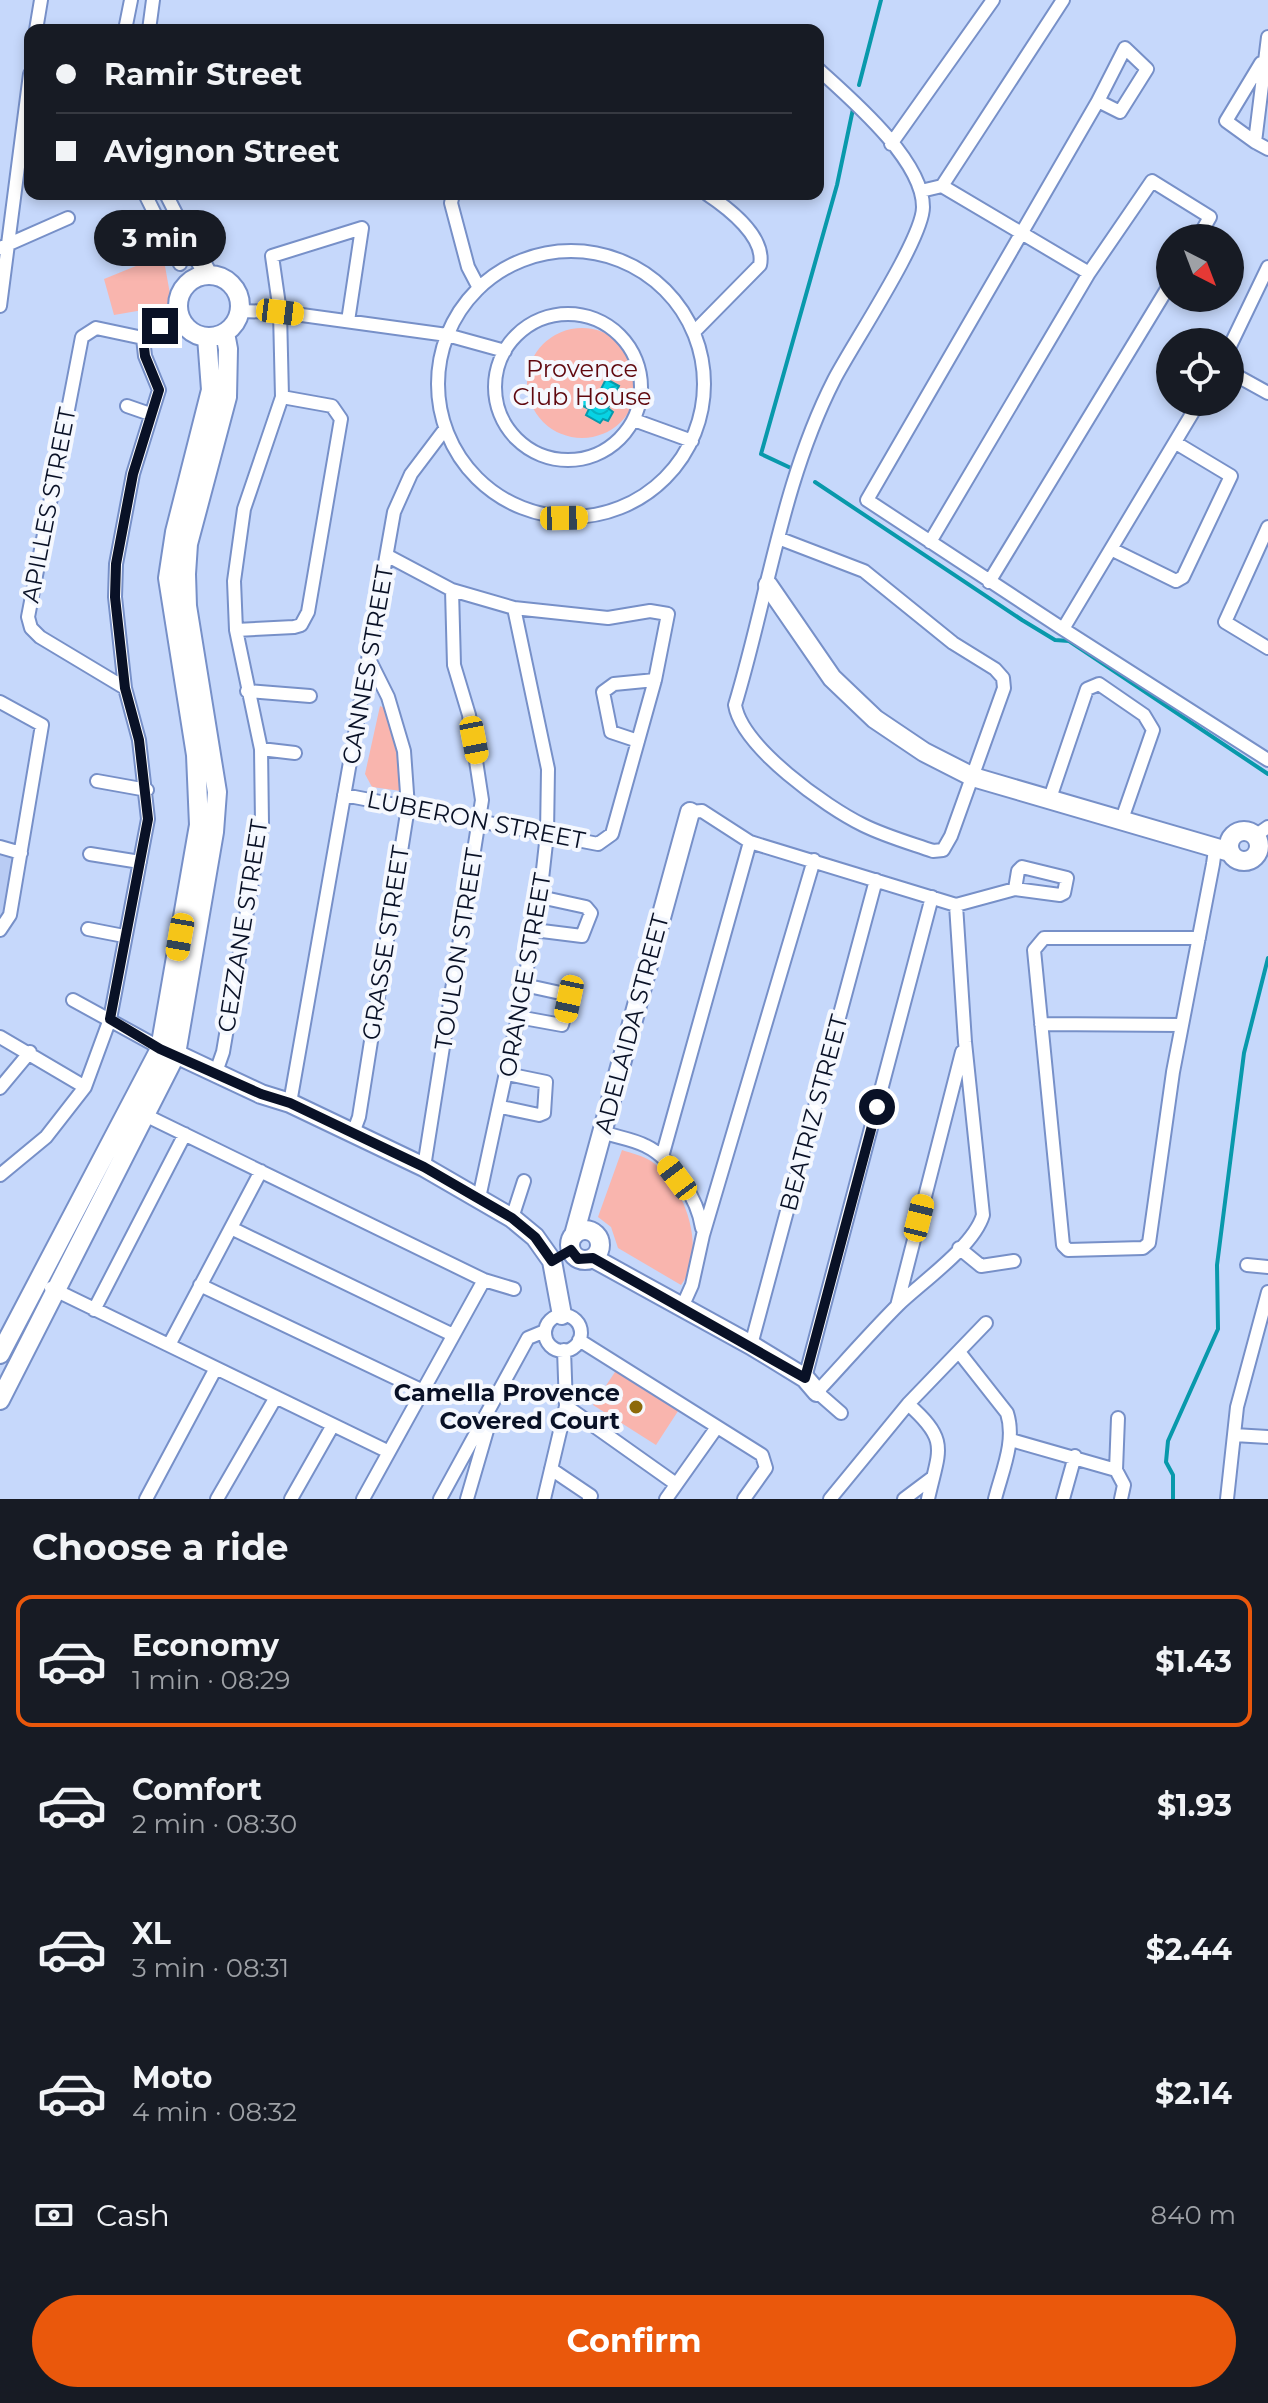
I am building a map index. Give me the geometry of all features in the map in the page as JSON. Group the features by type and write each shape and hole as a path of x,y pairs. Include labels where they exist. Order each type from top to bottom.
{"street":[{"path":"37,24 41,0"},
{"path":"126,24 131,0"},
{"path":"150,24 153,0"},
{"path":"891,144 993,0"},
{"path":"921,191 942,186 1063,0"},
{"path":"1255,142 1268,37"},
{"path":"1098,101 1120,112 1147,69 1125,48 1098,101 868,496 869,504 1268,760"},
{"path":"1263,60 1226,121 1268,149"},
{"path":"778,538 864,571 953,643 995,669 1003,678 1004,688 973,777 943,850 933,851 862,825 782,768 737,718 735,705 778,538 806,437 918,225 923,210 921,191 891,144 852,99 824,74"},
{"path":"0,306 2,247 24,111"},
{"path":"930,542 1089,273 1152,181 1210,217 1206,224"},
{"path":"942,186 1089,273"},
{"path":"148,200 190,281"},
{"path":"169,200 208,275 232,286 239,311"},
{"path":"452,200 468,267 479,288"},
{"path":"694,332 760,265 762,254 758,243 714,200"},
{"path":"2,247 68,218"},
{"name":"CEZZANE STREET","path":"216,1072 223,1052 262,823 261,749 236,630 234,581 244,509 282,397 280,312 272,256 362,228 348,321"},
{"path":"563,251 598,254 632,265 669,293 694,332 704,375 704,398 692,441 670,474 639,499 603,514 564,518 525,510 491,491 463,464 445,429 438,372 447,335 479,288 518,262 563,251"},
{"path":"1239,328 1268,267"},
{"path":"208,275 190,281 179,297 179,316 189,331 216,335"},
{"path":"989,582 1156,307"},
{"path":"0,1400 147,1116 168,1052 199,825 196,755 168,578 175,532 211,390 216,335 239,311 280,312 447,335 505,351"},
{"path":"577,314 599,320 619,333 633,352 641,374 641,398 634,420 613,445 583,460 561,461 540,455 521,444 506,427 497,407 495,385 505,351 521,332 553,316 577,314"},
{"path":"0,1175 46,1137 85,1087 110,1019 148,819 139,740 125,688 115,597 116,564 133,474 159,390 145,356 143,338 179,316"},
{"name":"APILLES STREET","path":"125,688 40,637 31,628 28,617 82,337 96,328 143,338"},
{"path":"1244,380 1268,393"},
{"path":"236,630 294,627 301,625 308,612 341,419 332,406 282,397"},
{"path":"127,406 150,414"},
{"path":"1063,629 1191,416"},
{"path":"634,420 692,441"},
{"name":"CANNES STREET","path":"290,1103 394,512 411,474 445,429"},
{"path":"1113,550 1176,581 1183,577 1231,476 1176,443"},
{"path":"1268,527 1225,622 1268,648"},
{"name":"LUBERON STREET","path":"344,795 598,844 606,841 612,834 655,680 668,614 664,611 608,618 514,608 452,590 388,556"},
{"path":"768,585 832,678 875,719 924,752 973,777 1222,851"},
{"name":"TOULON STREET","path":"424,1167 482,800 479,765 454,665 452,590"},
{"name":"ORANGE STREET","path":"479,1198 501,1107 524,985 540,897 547,834 548,769 514,608"},
{"name":"GRASSE STREET","path":"353,1133 359,1117 408,807 404,751 388,697 370,661"},
{"path":"638,741 611,732 603,692 614,684 655,680"},
{"path":"1049,801 1087,689 1099,684 1144,715 1153,730 1121,822"},
{"path":"247,691 310,696"},
{"path":"0,702 42,725 10,915 0,930"},
{"path":"261,749 295,753"},
{"path":"97,781 147,790"},
{"path":"690,812 702,811 750,842 956,905 1015,889"},
{"name":"ADELAIDA STREET","path":"573,1243 690,812"},
{"path":"1199,938 1044,938 1034,950 1063,1245 1075,1252 1143,1248 1149,1243 1182,1025 1199,938 1222,851 1239,832 1262,840"},
{"path":"662,1157 750,842"},
{"path":"0,847 21,853"},
{"path":"90,854 140,862"},
{"path":"683,1305 692,1285 703,1235 814,860"},
{"name":"BEATRIZ STREET","path":"751,1345 876,880"},
{"path":"534,930 582,936 591,913 586,907 540,897"},
{"path":"811,1385 932,897"},
{"path":"811,1385 959,1248 980,1224 983,1215 965,1042 956,905"},
{"path":"88,929 124,936"},
{"path":"518,1017 562,1025 569,999 565,994 524,985"},
{"path":"73,1000 168,1052 261,1094 290,1103 424,1167 512,1218 535,1237 552,1261 562,1315"},
{"path":"1041,1024 1182,1025"},
{"path":"0,1037 85,1087"},
{"path":"896,1307 965,1042"},
{"path":"0,1088 30,1052"},
{"path":"0,1354 37,1282 168,1052"},
{"path":"501,1107 539,1115 544,1113 546,1082 507,1074"},
{"path":"147,1116 484,1280 514,1289"},
{"path":"602,1132 647,1146 662,1157 699,1205 703,1235"},
{"path":"94,1310 185,1134"},
{"path":"169,1345 261,1171"},
{"path":"512,1218 524,1181"},
{"path":"231,1228 453,1335"},
{"path":"552,1261 583,1231 596,1236 600,1245 593,1258"},
{"path":"573,1243 578,1259 593,1258 683,1305 811,1385 841,1413"},
{"path":"959,1248 981,1266 1014,1261"},
{"path":"1247,1265 1268,1267"},
{"path":"363,1499 484,1280"},
{"path":"37,1282 389,1452"},
{"path":"200,1285 423,1391"},
{"path":"1227,1499 1237,1407 1268,1292"},
{"path":"562,1315 550,1320 545,1331 548,1343 564,1350"},
{"path":"562,1315 578,1324 579,1340"},
{"path":"830,1499 908,1404 986,1323"},
{"path":"440,1499 528,1338 545,1331"},
{"path":"564,1350 579,1340"},
{"path":"579,1340 766,1461 766,1468 744,1499"},
{"path":"544,1499 566,1406 564,1350"},
{"path":"959,1352 1007,1413 1011,1440 995,1499"},
{"path":"1253,1354 1268,1355"},
{"path":"146,1499 216,1368"},
{"path":"217,1499 276,1397"},
{"path":"467,1499 496,1397"},
{"path":"908,1404 932,1425 938,1441 928,1499"},
{"path":"566,1406 676,1484"},
{"path":"1118,1418 1116,1470 1124,1485 1121,1499"},
{"path":"291,1499 333,1425"},
{"path":"666,1499 717,1427"},
{"path":"1234,1435 1268,1437"},
{"path":"1011,1440 1116,1470"},
{"path":"1063,1499 1075,1456"},
{"path":"551,1469 591,1496 589,1499"},
{"path":"904,1499 932,1478"}],"shaded area":[{"path":"0,853 19,859 5,929 0,928"}],"green space":[{"path":"163,255 172,305 114,315 104,279"},
{"name":"Provence Club House","path":"582,328 603,332 621,344 633,362 637,383 633,404 621,422 603,434 582,438 561,434 543,422 531,404 527,383 531,362 543,344 561,332"},
{"path":"380,706 391,711 405,786 401,791 372,787 365,774"},
{"path":"622,1150 651,1161 674,1186 683,1202 689,1219 692,1254 689,1271 681,1285 618,1248 611,1227 598,1217"},
{"name":"Camella Provence Covered Court","path":"617,1369 680,1408 656,1445 593,1405"}],"water":[{"path":"606,379 619,386 608,408 613,412 608,421 603,419 600,423 586,415 589,409 579,404 582,397 594,403"}],"waterway":[{"path":"859,85 881,0"},
{"path":"793,469 761,454 837,185 853,109"},
{"path":"815,482 1022,620 1055,640 1069,641 1268,774"},
{"path":"1173,1499 1173,1475 1166,1462 1168,1441 1218,1329 1217,1265 1244,1053 1268,958"}],"place":[{"name":"Camella Provence Covered Court","path":"636,1407"}],"route":[{"path":"160,326 143,338 145,356 159,390 133,474 116,564 115,597 125,688 139,740 148,819 110,1019 160,1049 261,1094 290,1103 424,1167 512,1218 535,1237 552,1261 571,1250 578,1259 593,1258 683,1305 805,1378 877,1107"}]}
